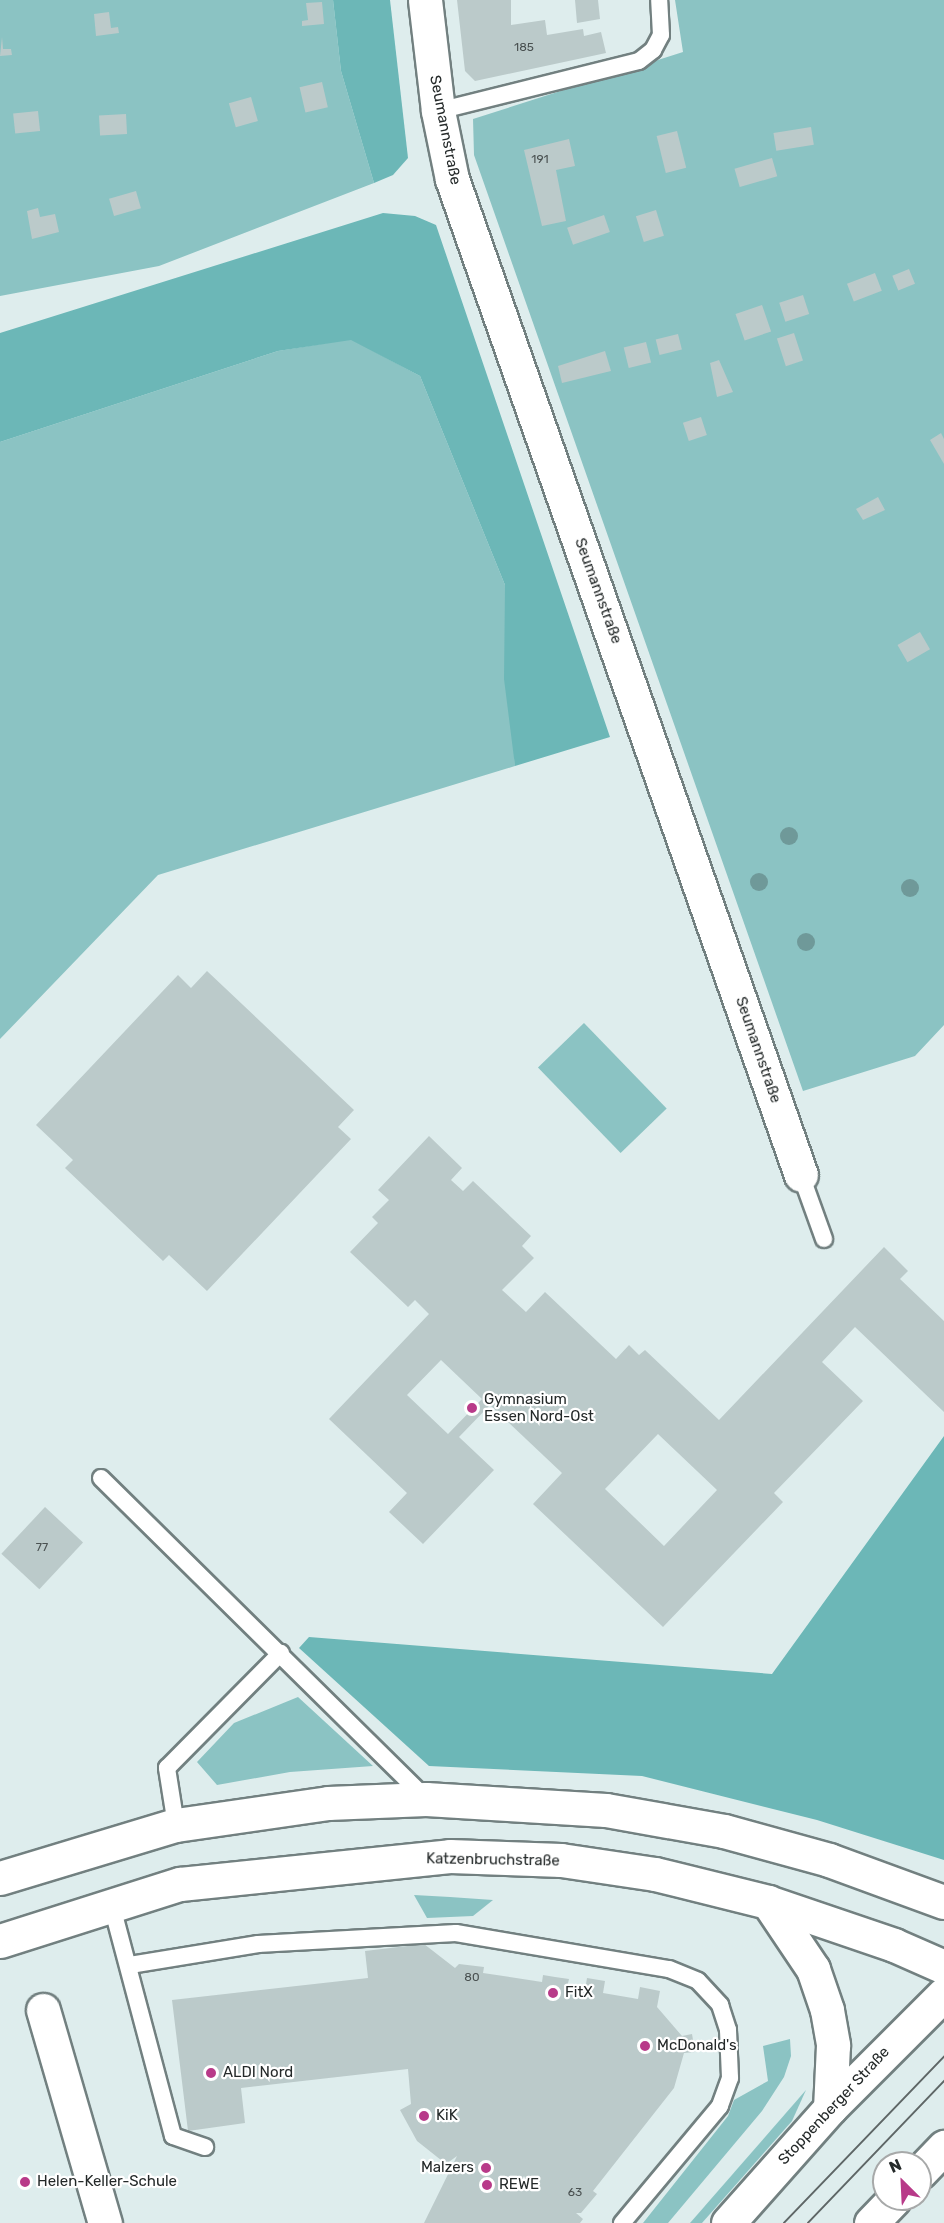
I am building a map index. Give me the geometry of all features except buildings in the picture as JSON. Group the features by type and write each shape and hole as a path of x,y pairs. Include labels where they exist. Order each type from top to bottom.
{"main road":[{"name":"Seumannstraße","path":"425,0 438,111 452,179 801,1175"},
{"path":"2,1870 176,1825 328,1803 426,1799 606,1810 724,1831 829,1860 944,1902"},
{"name":"Katzenbruchstraße","path":"0,1941 111,1903 180,1884 450,1856 561,1860 655,1874 768,1902 894,1945 944,1967"},
{"path":"768,1902 813,1969 827,2010 832,2045 830,2108"},
{"name":"Stoppenberger Straße","path":"728,2223 830,2108 944,1994"},
{"path":"43,2010 105,2223"},
{"path":"932,2160 944,2147"},
{"path":"872,2223 883,2211"}],"lane":[{"path":"438,111 639,61 653,50 661,35 659,0"},
{"path":"801,1175 824,1239"},
{"path":"100,1478 281,1653 426,1799"},
{"path":"176,1825 167,1768 281,1653"},
{"path":"111,1903 130,1965 172,2136 205,2148"},
{"path":"130,1965 258,1944 456,1933 669,1969 698,1981 720,2005 728,2030 730,2078 720,2106 622,2223"}],"shaded area":[{"path":"0,0 333,0 341,71 374,183 159,266 0,296"},
{"path":"333,0 390,0 408,158 393,175 374,183 341,71"},
{"path":"675,0 944,0 944,1025 915,1056 803,1091 474,155 473,119 683,52"},
{"path":"383,213 415,216 436,225 610,737 515,766 504,679 505,585 420,376 351,340 278,351 0,442 0,333"},
{"path":"351,339 420,376 505,585 515,766 158,875 0,1039 0,442 278,351"},
{"path":"584,1023 667,1109 621,1153 538,1067"},
{"path":"944,1436 944,1860 817,1820 642,1776 429,1766 299,1648 309,1637 772,1674"},
{"path":"298,1697 373,1766 290,1772 217,1785 197,1762 234,1723"},
{"path":"414,1895 493,1900 473,1916 427,1918"},
{"path":"790,2039 791,2056 784,2077 762,2111 668,2223 643,2223 728,2116 734,2100 768,2081 763,2046"},
{"path":"806,2090 792,2121 702,2223 690,2223"}],"tram line":[{"path":"784,2223 944,2057"},
{"path":"808,2223 944,2081"}],"place":[{"name":"Gymnasium Essen Nord-Ost","path":"472,1408"},
{"name":"FitX","path":"553,1993"},
{"name":"McDonald's","path":"645,2046"},
{"name":"ALDI Nord","path":"211,2073"},
{"name":"KiK","path":"424,2116"},
{"name":"Malzers","path":"486,2168"},
{"name":"Helen-Keller-Schule","path":"25,2182"},
{"name":"REWE","path":"487,2185"}]}
